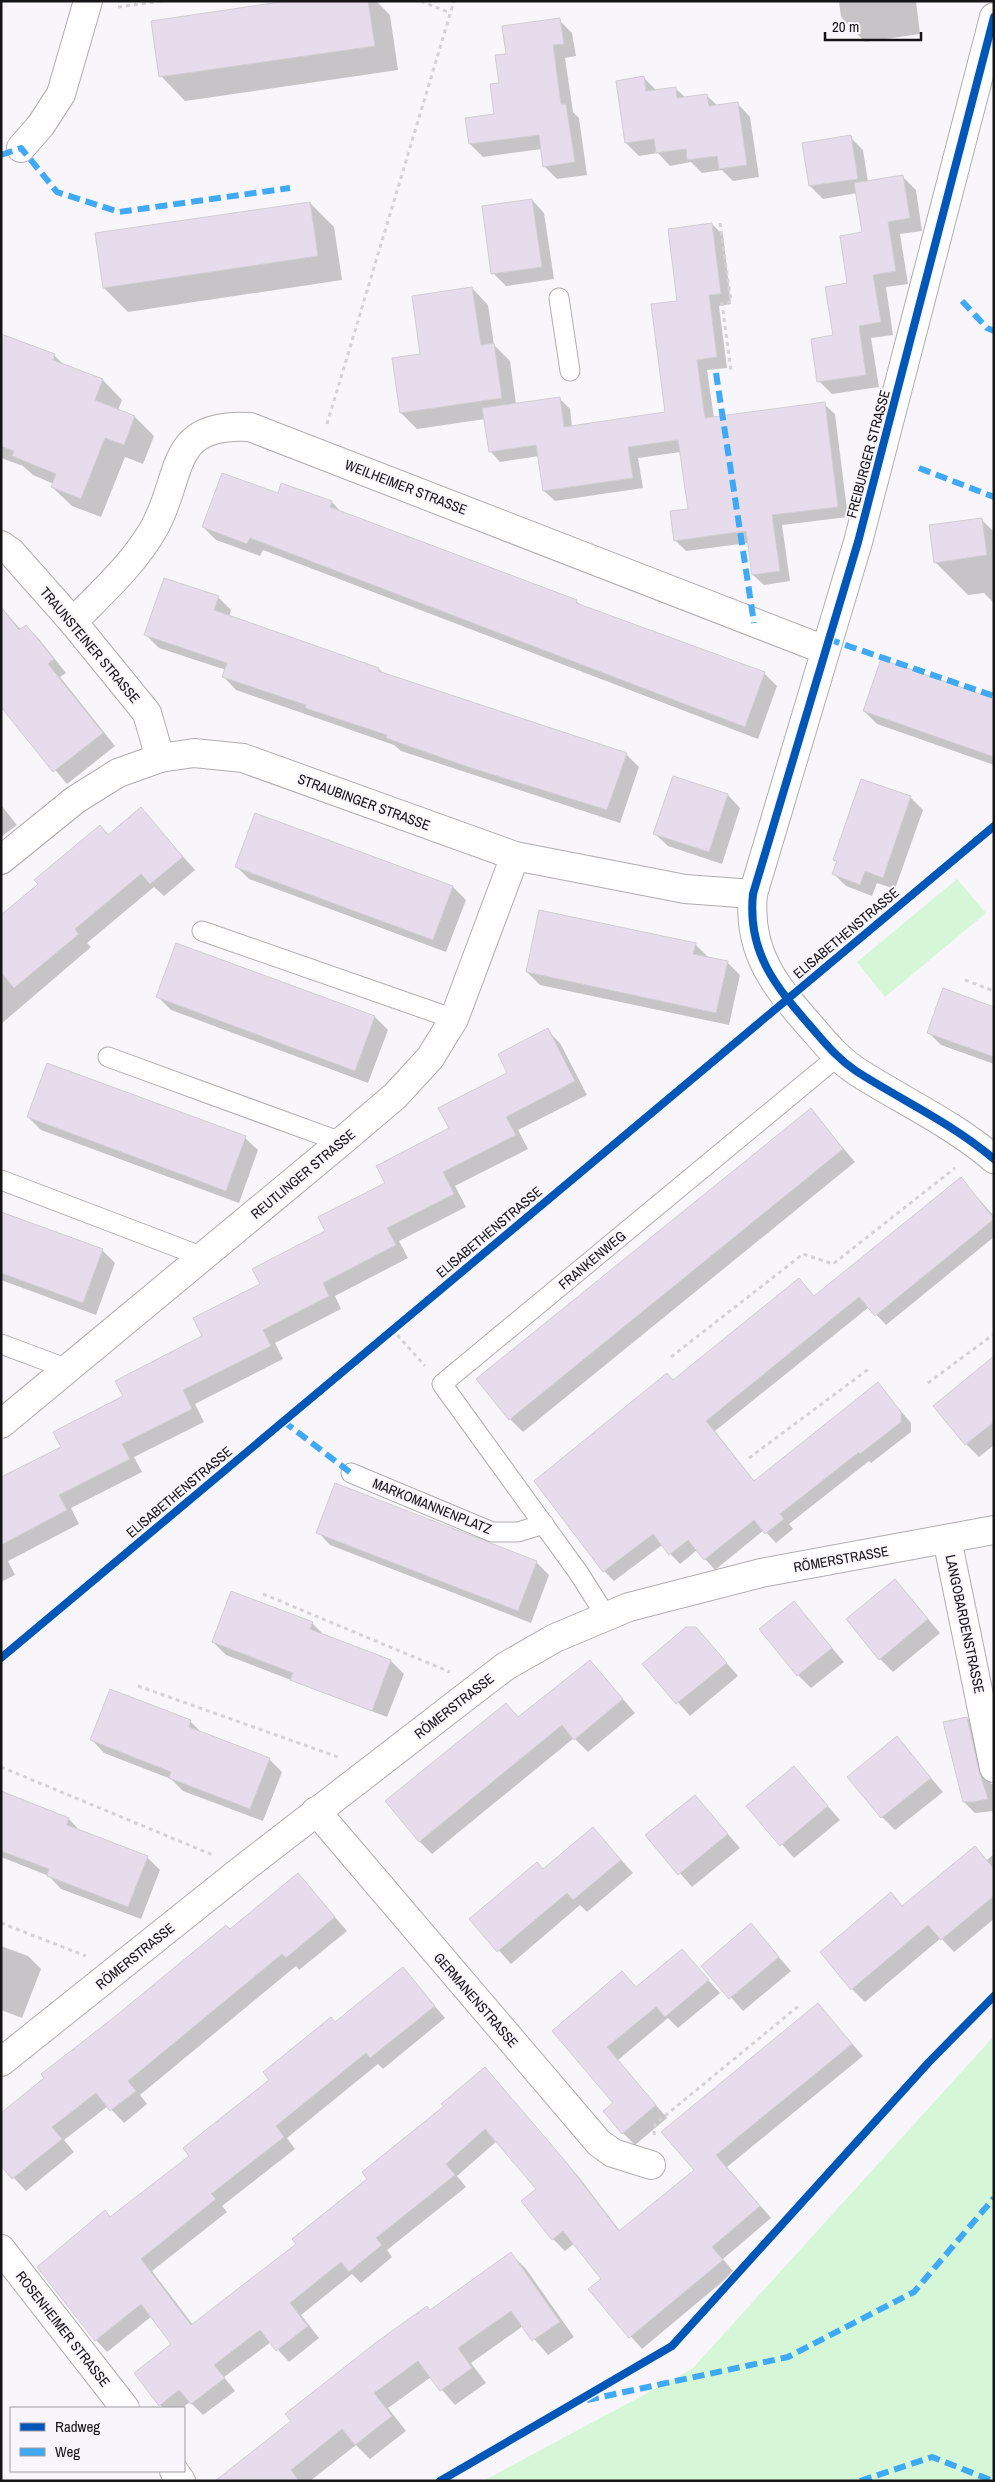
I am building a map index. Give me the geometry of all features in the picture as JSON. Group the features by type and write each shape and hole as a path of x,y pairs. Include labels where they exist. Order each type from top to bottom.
{"street":[{"path":"20,148 41,125 61,94 86,6"},
{"name":"FREIBURGER STRASSE","path":"987,1153 837,1057 786,999 768,971 754,938 751,917 753,894 860,535 994,17"},
{"name":"WEILHEIMER STRASSE","path":"73,622 132,562 154,529 186,448 201,434 226,425 250,426 825,650"},
{"name":"TRAUNSTEINER STRASSE","path":"1,545 11,552 73,622 147,714 160,758"},
{"name":"STRAUBINGER STRASSE","path":"1,860 75,800 118,774 160,758 194,754 242,758 514,856 685,889 753,894"},
{"name":"REUTLINGER STRASSE","path":"1,1424 395,1096 430,1058 454,1019 514,856"},
{"name":"RÖMERSTRASSE","path":"1,2062 244,1868 481,1685 506,1666 555,1638 629,1608 761,1573 994,1530"},
{"name":"LANGOBARDENSTRASSE","path":"947,1539 994,1768"},
{"name":"GERMANENSTRASSE","path":"316,1812 599,2143 613,2153 651,2166"},
{"name":"ROSENHEIMER STRASSE","path":"1,2249 124,2407"}],"lane":[{"path":"558,298 570,371"},
{"path":"202,932 454,1019"},
{"path":"108,1056 341,1142"},
{"name":"FRANKENWEG","path":"442,1384 837,1057"},
{"path":"1,1180 203,1257"},
{"path":"1,1344 68,1369"},
{"path":"442,1384 544,1524 606,1616"},
{"name":"MARKOMANNENPLATZ","path":"351,1473 492,1532 518,1532 544,1524"}],"path":[{"path":"86,6 161,1"},
{"path":"422,1 450,13"},
{"path":"318,453 454,1"},
{"path":"720,223 731,302 722,303 731,371"},
{"path":"965,980 994,990"},
{"path":"671,1357 803,1254 833,1264 987,1153"},
{"path":"392,1329 442,1384"},
{"path":"928,1383 994,1334"},
{"path":"749,1458 870,1368"},
{"path":"263,1594 481,1685"},
{"path":"138,1686 372,1770"},
{"path":"1,1767 244,1868"},
{"path":"1,1923 119,1969"},
{"path":"651,2166 655,2124 801,2004"}],"green space":[{"path":"957,879 986,913 885,997 857,962"},
{"path":"994,2036 994,2481 483,2481 692,2369"}],"building":[{"path":"287,1 368,1 375,46 159,77 151,21"},
{"path":"560,18 564,44 553,45 561,104 566,104 575,162 543,167 539,135 469,144 465,118 494,114 490,84 499,83 495,55 506,54 502,26"},
{"path":"644,76 646,91 676,87 677,98 707,94 709,106 738,102 747,165 719,169 717,156 687,160 686,149 656,153 654,139 625,143 616,81"},
{"path":"851,135 858,179 809,186 802,143"},
{"path":"903,175 910,218 888,222 896,271 873,275 881,322 859,326 866,375 817,382 811,339 833,335 825,287 847,283 840,236 862,232 854,183"},
{"path":"532,199 542,267 491,274 482,206"},
{"path":"310,202 318,256 103,288 95,233"},
{"path":"712,223 721,294 709,295 717,357 697,360 705,418 825,402 838,507 772,515 780,571 752,575 746,531 674,541 670,511 688,509 678,440 628,447 633,478 543,491 536,445 489,452 482,408 560,397 564,427 665,412 651,304 677,301 668,229"},
{"path":"472,287 481,345 494,343 502,398 400,413 392,358 420,354 412,296"},
{"path":"1,334 55,354 53,360 103,379 95,400 135,416 124,445 105,438 81,499 51,487 56,474 12,456 14,451 1,446"},
{"path":"222,473 278,493 281,483 332,501 330,507 577,600 576,603 765,672 745,727 250,538 247,544 202,527"},
{"path":"982,518 987,555 934,563 929,525"},
{"path":"164,578 219,596 214,610 379,668 378,671 627,753 607,810 468,767 386,738 387,735 305,708 306,705 222,677 227,663 144,635"},
{"path":"1,607 19,630 26,625 54,659 48,664 103,733 53,772 1,707"},
{"path":"881,659 994,699 994,757 863,711"},
{"path":"673,776 728,794 709,852 653,834"},
{"path":"861,779 911,796 883,878 865,871 860,885 832,874 837,861 833,860"},
{"path":"141,807 183,857 150,884 141,874 75,929 79,934 14,988 1,972 1,915 38,884 34,880 100,825 108,835"},
{"path":"255,813 453,886 433,940 235,867"},
{"path":"539,910 696,943 693,954 728,961 716,1013 526,972"},
{"path":"176,943 375,1016 355,1071 156,997"},
{"path":"943,988 994,1007 994,1057 927,1033"},
{"path":"548,1028 575,1081 506,1117 516,1135 443,1172 454,1194 387,1228 396,1245 323,1283 329,1296 263,1330 271,1346 183,1390 192,1409 122,1444 130,1459 59,1495 67,1510 1,1545 1,1477 61,1447 53,1432 123,1396 115,1381 202,1336 193,1318 260,1284 252,1269 325,1231 318,1217 385,1183 376,1166 449,1128 438,1108 507,1073 498,1054"},
{"path":"47,1063 246,1136 226,1191 27,1117"},
{"path":"811,1108 843,1149 509,1420 476,1379"},
{"path":"961,1177 994,1219 875,1316 859,1297 706,1421 754,1481 878,1382 901,1412 901,1422 860,1454 859,1452 780,1514 784,1519 765,1534 754,1520 704,1560 688,1540 669,1555 653,1534 603,1572 534,1481 667,1373 673,1380 799,1278 814,1296"},
{"path":"1,1212 103,1249 83,1303 1,1273"},
{"path":"994,1356 994,1422 965,1445 933,1406"},
{"path":"335,1483 537,1561 518,1611 316,1533"},
{"path":"895,1579 928,1619 879,1660 846,1619"},
{"path":"231,1591 313,1622 310,1629 391,1660 372,1711 290,1680 293,1673 212,1642"},
{"path":"794,1601 832,1648 797,1676 759,1629"},
{"path":"686,1627 696,1627 727,1663 676,1704 642,1664"},
{"path":"590,1660 623,1699 574,1740 562,1725 419,1842 385,1801 506,1703 518,1717"},
{"path":"110,1689 191,1720 189,1727 270,1758 250,1809 169,1778 171,1772 90,1740"},
{"path":"967,1717 979,1771 988,1799 973,1802 963,1802 943,1722"},
{"path":"897,1736 931,1778 881,1818 847,1777"},
{"path":"794,1766 828,1806 780,1846 746,1806"},
{"path":"1,1791 69,1818 67,1825 148,1856 128,1907 47,1876 49,1869 1,1851"},
{"path":"695,1795 728,1834 678,1875 645,1835"},
{"path":"593,1827 621,1860 573,1900 567,1893 497,1952 469,1919 537,1862 543,1869"},
{"path":"975,1846 994,1869 994,1896 941,1940 928,1925 851,1990 820,1952 891,1892 902,1906"},
{"path":"298,1873 335,1917 286,1958 282,1954 128,2081 136,2091 110,2111 96,2093 52,2127 62,2139 12,2179 1,2166 1,2113 44,2078 41,2074 112,2019 226,1925 230,1929"},
{"path":"751,1923 779,1957 729,1999 701,1966"},
{"path":"682,1949 709,1980 665,2017 656,2007 607,2047 656,2105 622,2134 603,2111 613,2103 552,2031 622,1971 636,1987"},
{"path":"403,1967 435,2006 370,2058 366,2053 276,2126 284,2137 211,2194 216,2199 141,2259 191,2325 296,2244 292,2239 367,2179 362,2172 444,2106 441,2104 485,2067 566,2162 619,2231 694,2170 661,2132 818,2003 852,2044 716,2155 760,2206 712,2247 723,2260 629,2338 588,2289 601,2279 563,2231 552,2240 521,2201 536,2189 485,2129 446,2164 455,2175 376,2238 382,2245 349,2272 341,2262 290,2303 308,2326 276,2351 260,2330 214,2365 225,2378 191,2404 179,2390 159,2406 134,2373 171,2344 141,2304 95,2341 37,2267 105,2210 110,2217 189,2156 183,2148 269,2080 263,2072 331,2017 335,2022"},
{"path":"511,2252 560,2322 532,2341 511,2311 458,2348 472,2368 440,2391 418,2361 374,2393 392,2416 355,2445 342,2429 291,2470 299,2481 215,2481 291,2421 285,2414 378,2341 427,2306 430,2310"}],"marked path":[{"path":"1,155 21,148 57,192 119,212 290,188"},
{"path":"962,301 987,328 994,331"},
{"path":"716,373 754,623"},
{"path":"919,468 994,497"},
{"path":"828,639 994,696"},
{"path":"283,1421 351,1473"},
{"path":"587,2400 788,2357 914,2292 994,2198"},
{"path":"860,2481 932,2457 993,2481"}],"cycle path":[{"path":"994,17 858,542 753,894 752,915 760,952 767,968 787,998 832,1051 856,1071 944,1123 994,1159"},
{"name":"ELISABETHENSTRASSE","path":"1,1658 994,826"},
{"path":"440,2481 672,2346 929,2062 994,1996"}]}
